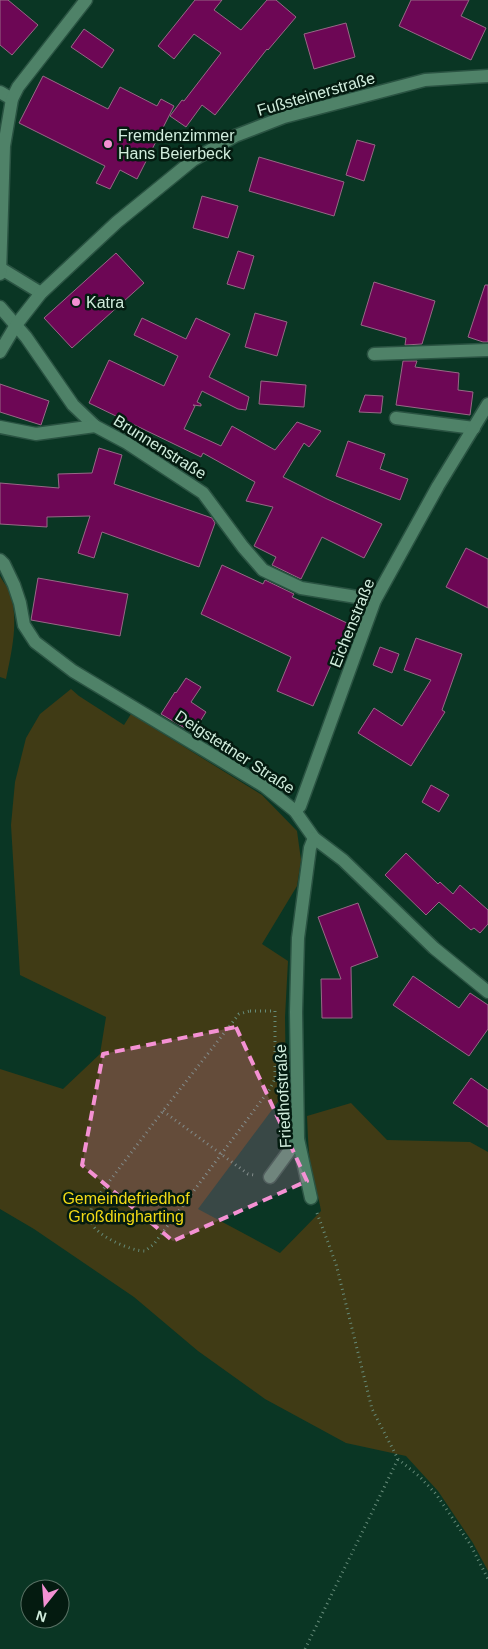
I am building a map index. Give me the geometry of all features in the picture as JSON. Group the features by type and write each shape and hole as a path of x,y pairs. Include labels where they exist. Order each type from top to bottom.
{"street":[{"path":"0,274 2,162 12,99 18,87 86,0"},
{"name":"Fußsteinerstraße","path":"0,352 16,325 41,293 117,222 192,160 235,136 284,117 425,80 488,76"},
{"path":"0,92 12,99"},
{"path":"0,268 41,293"},
{"name":"Brunnenstraße","path":"0,307 26,337 73,405 95,426 127,444 203,493 243,548 263,570 301,588 375,600"},
{"path":"374,354 488,350"},
{"name":"Eichenstraße","path":"295,811 300,806 375,600 438,486 488,404"},
{"path":"396,418 474,428"},
{"name":"Brunnenstraße","path":"0,427 36,434 95,426"},
{"name":"Deigstettner Straße","path":"0,560 4,564 14,585 24,625 34,642 73,670 264,786 295,811 314,838 343,860 434,948 488,992"},
{"name":"Friedhofstraße","path":"311,1198 298,1139 296,1012 298,938 310,848 314,838"},
{"path":"270,1177 298,1139"}],"path":[{"path":"250,1011 275,1011 275,1079 270,1090 154,1244 145,1252 135,1251 124,1247 98,1231 92,1225 90,1214 92,1204 163,1111 239,1014 250,1011"},
{"path":"163,1111 248,1174 270,1177"},
{"path":"311,1198 336,1264 372,1409 398,1459 420,1477 436,1494 470,1544 488,1579"},
{"path":"305,1649 398,1459"}],"highlighted area":[{"path":"236,1027 307,1181 173,1241 82,1165 103,1054"}],"green space":[{"path":"0,576 10,593 14,614 12,647 6,679 0,677"},
{"name":"Gemeindefriedhof Großdingharting","path":"71,689 124,725 131,714 262,795 297,831 301,860 297,886 262,944 288,961 285,1017 286,1091 198,1209 280,1253 321,1211 311,1165 307,1116 351,1103 387,1140 470,1142 488,1152 488,1571 473,1543 438,1491 406,1456 346,1443 265,1399 198,1351 134,1297 34,1229 0,1209 0,1069 63,1089 100,1054 106,1017 20,975 11,825 15,782 26,738 40,714"}],"building":[{"path":"0,0 8,0 38,25 12,55 0,45"},
{"path":"195,0 222,0 214,10 241,30 267,0 276,0 296,17 267,49 215,115 202,105 186,127 170,116 221,53 194,34 174,59 158,46"},
{"path":"411,0 469,0 461,16 486,28 471,60 399,26"},
{"path":"346,23 355,57 314,69 304,34"},
{"path":"84,29 114,50 102,68 71,47"},
{"name":"Fremdenzimmer Hans Beierbeck","path":"43,76 108,109 120,87 157,106 161,99 174,106 137,179 120,170 110,189 96,183 105,166 19,123"},
{"path":"357,140 375,145 364,181 346,175"},
{"path":"259,157 344,182 334,216 249,191"},
{"path":"202,196 238,206 228,238 193,228"},
{"path":"238,251 254,256 244,289 227,284"},
{"path":"116,253 144,283 72,348 44,318"},
{"path":"374,282 435,301 422,344 405,345 406,338 361,325"},
{"path":"485,285 488,285 488,342 468,337"},
{"path":"255,313 287,322 277,356 245,347"},
{"path":"142,318 186,339 196,318 230,334 209,377 249,397 246,410 238,409 202,391 197,402 201,406 193,405 195,406 184,429 221,446 232,426 275,450 297,422 321,431 309,447 304,443 283,477 382,524 364,558 322,537 301,579 272,565 276,557 254,546 273,507 246,501 255,482 203,453 201,457 89,403 109,360 164,386 178,356 134,335"},
{"path":"403,361 417,361 415,367 459,373 458,390 473,392 470,415 396,405"},
{"path":"261,381 306,385 304,407 259,404"},
{"path":"0,384 49,401 41,425 0,412"},
{"path":"365,395 383,396 381,413 359,412"},
{"path":"348,441 385,454 380,469 408,479 400,500 336,476"},
{"path":"99,448 122,455 114,484 212,518 215,523 199,567 102,532 94,558 78,553 90,516 47,517 47,527 0,524 0,483 59,488 58,474 92,473"},
{"path":"466,548 488,559 488,608 446,587"},
{"path":"222,565 263,584 265,580 294,594 292,597 349,624 313,706 277,691 291,657 201,614"},
{"path":"38,578 128,594 120,636 31,620"},
{"path":"416,638 462,654 442,710 445,712 411,766 358,733 374,708 402,726 431,680 404,670"},
{"path":"380,647 399,654 392,673 373,665"},
{"path":"186,678 201,687 191,702 206,712 193,733 161,714"},
{"path":"431,785 449,795 439,812 422,802"},
{"path":"406,853 438,884 440,882 453,894 460,885 488,910 488,924 480,933 474,928 471,930 439,902 426,915 385,875"},
{"path":"358,903 378,957 351,967 352,1018 322,1018 321,979 341,979 318,917"},
{"path":"413,976 459,1008 470,993 488,1005 488,1029 469,1056 393,1005"},
{"path":"471,1078 488,1090 488,1127 453,1103"}],"place":[{"name":"Fremdenzimmer Hans Beierbeck","path":"108,144"},
{"name":"Katra","path":"76,302"}]}
